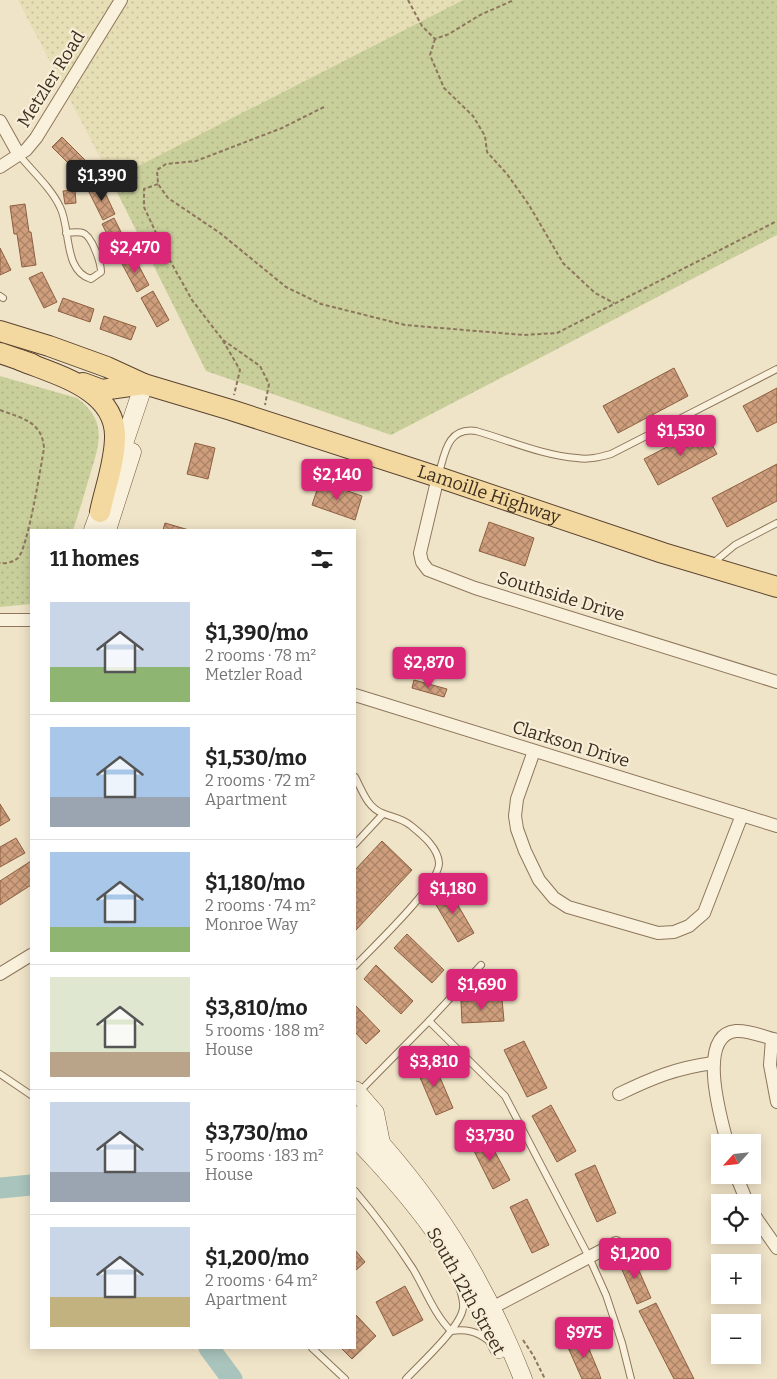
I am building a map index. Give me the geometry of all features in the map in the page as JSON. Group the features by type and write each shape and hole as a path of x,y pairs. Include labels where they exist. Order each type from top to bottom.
{"main road":[{"name":"Lamoille Highway","path":"0,331 107,367 149,385 438,477 663,553 777,587"},
{"name":"Lamoille Highway","path":"0,353 102,390 149,385"},
{"path":"20,360 80,386 100,400 109,411 114,422 115,437 100,524"},
{"path":"100,524 149,385"},
{"path":"357,1092 376,1113 381,1143"},
{"name":"South 12th Street","path":"356,1116 414,1182 441,1218 464,1254 513,1379"},
{"name":"South 12th Street","path":"356,1139 420,1212 487,1310 523,1379"}],"street":[{"name":"Metzler Road","path":"0,167 19,155 36,138 121,0"},
{"path":"0,120 19,155"},
{"name":"Southside Drive","path":"438,477 420,553 422,562 428,570 475,588 777,682"},
{"path":"0,620 30,620"},
{"name":"Clarkson Drive","path":"356,694 777,826"},
{"path":"534,751 517,799 515,816 517,829 539,880 554,898 568,907 658,933 674,932 690,926 704,913 742,816"},
{"path":"0,974 30,956"},
{"path":"725,1134 715,1085 713,1063 715,1050 721,1038 728,1033 745,1031 775,1040 770,1065 777,1102"},
{"path":"619,1094 656,1076 687,1066 713,1063"},
{"path":"761,1225 777,1248"},
{"path":"487,1310 616,1243"}],"lane":[{"path":"19,155 56,198 63,213 66,233 70,253 80,273 91,278 96,276 101,272 101,265 87,235 82,232 66,233"},
{"path":"438,477 450,440 466,430 476,431 538,450 578,459 595,458 611,454 777,369"},
{"path":"709,567 735,545 777,523"},
{"path":"356,779 368,803 383,814 395,816 409,824 434,848 439,864 434,880 356,965"},
{"path":"356,843 383,814"},
{"path":"357,1092 429,1021 480,965"},
{"path":"429,1021 505,1096 589,1257 606,1295 620,1335 631,1379"},
{"path":"0,1074 30,1094"},
{"path":"356,1196 377,1218 412,1267 439,1317 451,1331"},
{"path":"406,1379 451,1331 461,1317 463,1308 460,1291 420,1212"},
{"path":"451,1331 464,1329 476,1332 484,1337 502,1355"},
{"path":"313,1349 345,1379"}],"path":[{"path":"408,0 422,26 434,39"},
{"path":"434,39 449,34 480,15 514,0"},
{"path":"434,39 430,55 444,88 472,116 485,136 487,152 513,182 563,262 595,293 614,304"},
{"path":"324,107 282,128 196,162 166,164 157,170 158,184 168,198 220,233 286,287 321,304 405,325 524,335 557,333 777,221"},
{"path":"158,184 144,190 144,207 163,248 192,300 222,339 240,370 231,410"},
{"path":"222,339 260,366 270,384 262,420"},
{"path":"0,410 34,424 44,439 31,518 22,551 19,557 13,561 5,564 0,562"}],"shaded area":[{"path":"18,0 463,0 111,180 105,177 102,170 103,163"}],"green space":[{"path":"463,0 777,0 777,235 391,435 206,371 111,180"},
{"path":"0,376 77,398 94,416 99,435 96,455 73,529 30,529 30,604 0,607"}],"building":[{"path":"62,137 86,161 76,171 52,147"},
{"path":"101,184 115,214 103,220 88,190"},
{"path":"75,190 76,203 65,204 63,191"},
{"path":"25,204 36,265 22,267 10,206"},
{"path":"114,218 129,248 117,254 102,224"},
{"path":"0,248 11,270 0,275"},
{"path":"133,255 149,285 137,292 121,262"},
{"path":"42,272 57,302 44,308 29,278"},
{"path":"153,291 169,320 157,327 141,298"},
{"path":"63,298 94,309 90,322 58,311"},
{"path":"104,316 136,327 131,340 100,329"},
{"path":"674,368 688,396 618,433 603,406"},
{"path":"777,388 777,422 757,432 743,406"},
{"path":"703,428 717,454 658,485 644,459"},
{"path":"195,443 215,448 208,479 187,474"},
{"path":"777,464 777,501 727,527 712,498"},
{"path":"320,481 362,496 355,520 312,505"},
{"path":"489,522 534,538 525,566 479,551"},
{"path":"165,523 186,529 163,529"},
{"path":"414,680 447,689 444,697 412,688"},
{"path":"0,804 10,820 0,826"},
{"path":"16,838 25,853 0,867 0,847"},
{"path":"382,841 412,870 356,930 356,869"},
{"path":"30,862 30,886 0,905 0,881"},
{"path":"448,888 474,933 458,942 432,898"},
{"path":"407,934 444,970 432,983 394,948"},
{"path":"376,965 413,1001 401,1014 364,979"},
{"path":"502,999 504,1021 462,1023 461,1001"},
{"path":"356,1006 380,1031 366,1044 356,1033"},
{"path":"524,1041 547,1088 527,1097 504,1050"},
{"path":"433,1061 453,1108 436,1115 416,1068"},
{"path":"551,1105 576,1151 557,1162 532,1116"},
{"path":"486,1135 510,1180 493,1189 470,1143"},
{"path":"595,1165 616,1213 597,1222 575,1174"},
{"path":"527,1199 549,1245 532,1253 510,1207"},
{"path":"356,1251 365,1262 356,1270"},
{"path":"633,1257 651,1298 637,1304 619,1263"},
{"path":"405,1286 423,1320 393,1336 376,1302"},
{"path":"656,1303 694,1379 674,1379 639,1311"},
{"path":"356,1315 376,1336 352,1359 342,1349 356,1349"},
{"path":"584,1337 601,1379 582,1379 566,1343"}],"waterway":[{"path":"0,1188 30,1185"},
{"path":"210,1349 232,1379"}]}
